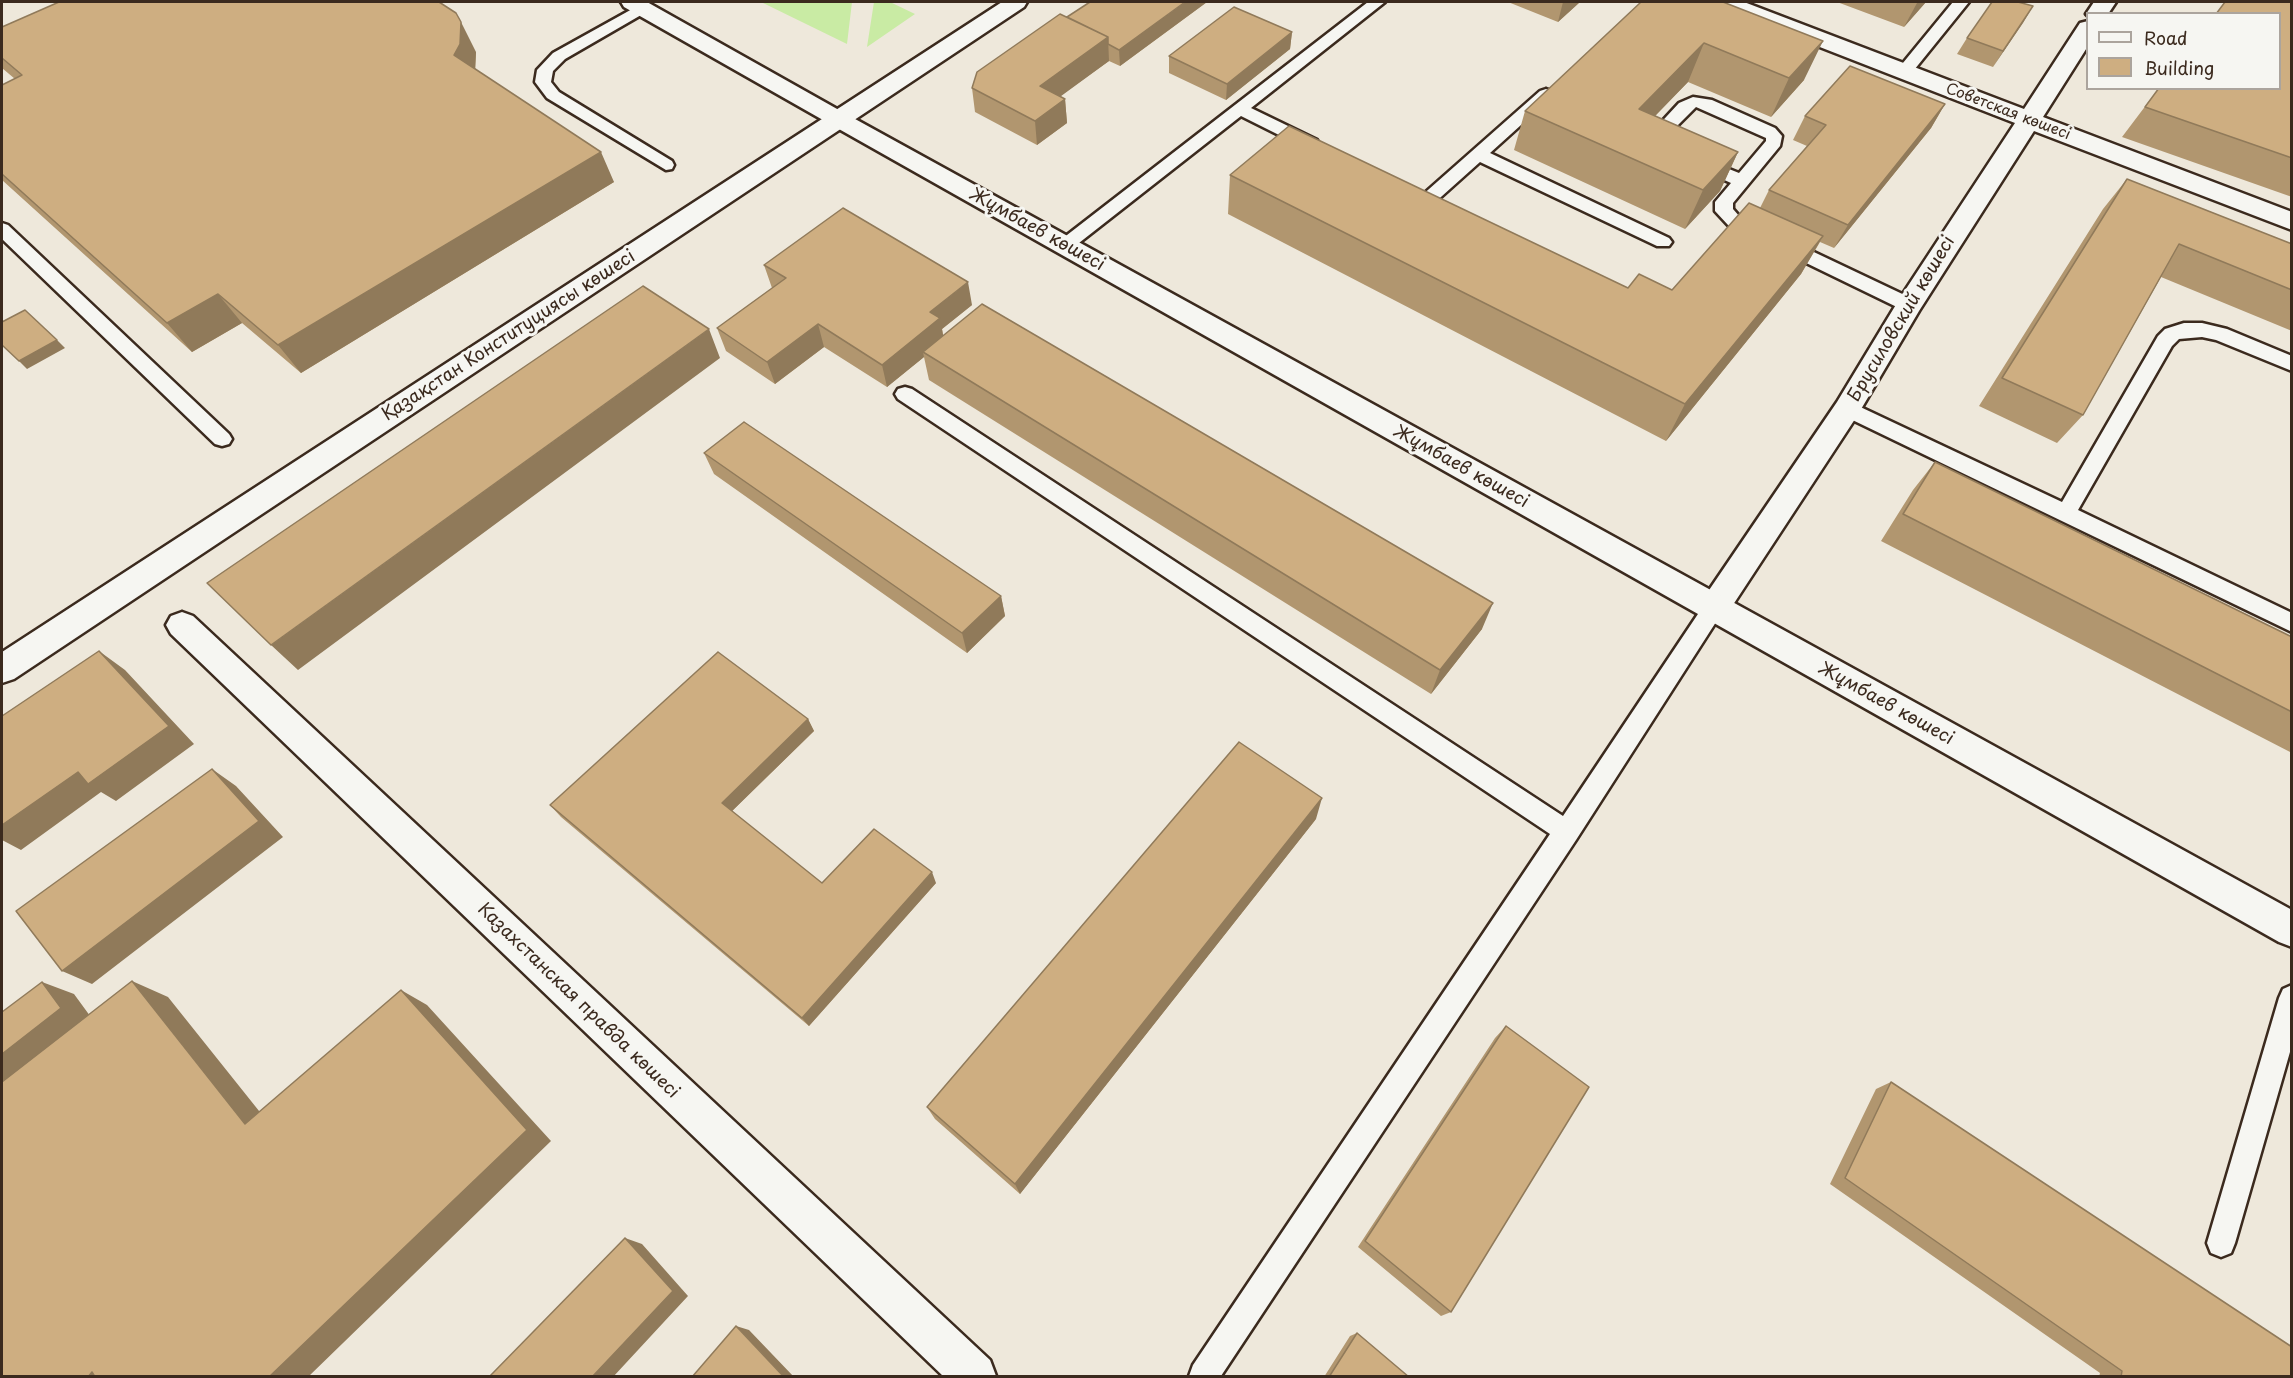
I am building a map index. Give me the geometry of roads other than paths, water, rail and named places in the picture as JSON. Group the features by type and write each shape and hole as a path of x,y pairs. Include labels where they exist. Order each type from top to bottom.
{"street":[{"name":"Қазақстан Конституциясы көшесі","path":"2,669 1016,2"},
{"name":"Советская көшесі","path":"1725,2 2292,222"},
{"name":"Жұмбаев көшесі","path":"638,5 1714,609 2292,930"},
{"name":"Брусиловский көшесі","path":"1714,609 1847,410 1908,305 2086,31"},
{"name":"Казахстанская правда көшесі","path":"182,625 974,1377"}],"lane":[{"path":"1065,246 1377,2"},
{"path":"1905,72 1961,2"},
{"path":"638,5 555,59 545,70 543,82 549,92 666,165"},
{"path":"1447,212 1421,198 1478,154 1557,85"},
{"path":"1741,181 1659,142 1658,138 1685,106 1693,102 1706,104 1774,136 1774,142 1722,206 1728,217 1908,305"},
{"path":"1239,109 1322,150"},
{"path":"1478,154 1663,242"},
{"path":"2,229 222,439"},
{"path":"2066,513 2165,341 2172,334 2184,330 2202,330 2220,334 2292,364"},
{"path":"905,394 1567,832"},
{"path":"1847,410 2292,623"},
{"path":"1204,1377 1567,832 1666,678 1714,609"},
{"path":"2221,1243 2292,998"}]}
